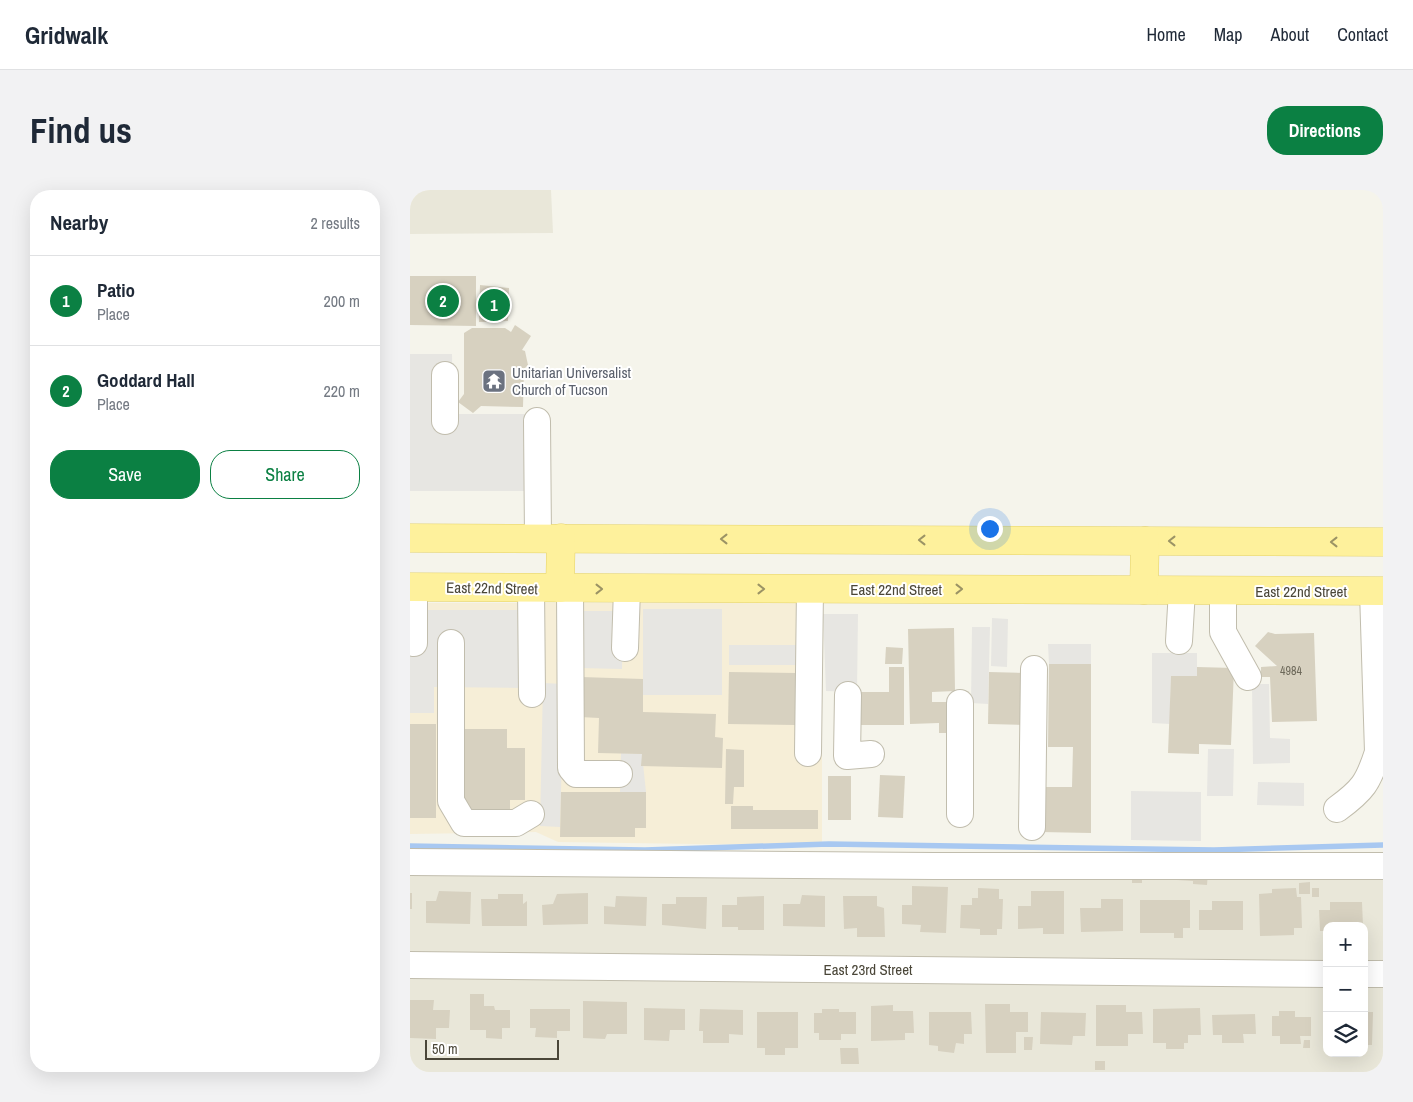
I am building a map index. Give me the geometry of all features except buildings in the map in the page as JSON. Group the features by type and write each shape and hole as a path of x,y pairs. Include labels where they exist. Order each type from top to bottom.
{"main road":[{"path":"410,538 1383,542"},
{"path":"550,538 565,588"},
{"path":"1144,590 1145,541"},
{"name":"East 22nd Street","path":"412,587 1378,591"}],"street":[{"path":"445,375 445,421"},
{"path":"538,421 550,538"},
{"path":"412,587 414,643"},
{"path":"531,588 532,694"},
{"path":"565,588 571,768 576,774 619,774"},
{"path":"625,648 627,589"},
{"path":"808,753 810,589"},
{"path":"1179,641 1182,590"},
{"path":"1223,590 1223,632 1248,677"},
{"path":"1337,809 1360,792 1372,770 1378,752 1378,591"},
{"path":"451,643 451,801 464,823 516,822 531,814"},
{"path":"1032,827 1034,669"},
{"path":"848,695 847,756 871,754"},
{"path":"960,703 960,814"},
{"path":"410,862 934,866 1383,866"},
{"name":"East 23rd Street","path":"410,966 1323,974"},
{"path":"1368,974 1383,974"}],"shaded area":[{"path":"410,190 551,190 553,233 410,234"},
{"path":"410,354 452,354 453,414 527,414 526,491 410,491"},
{"path":"410,603 822,603 822,846 558,842 536,832 410,834"},
{"path":"643,609 722,609 722,695 643,695"},
{"path":"410,610 524,610 523,688 434,687 434,713 410,713"},
{"path":"580,611 623,611 622,669 579,668"},
{"path":"823,614 858,614 857,692 826,691"},
{"path":"992,618 1008,619 1007,667 991,666"},
{"path":"972,627 990,627 988,704 971,703"},
{"path":"1048,644 1091,644 1091,664 1049,664"},
{"path":"729,645 796,645 796,665 729,665"},
{"path":"1152,653 1197,653 1197,676 1171,676 1170,724 1152,723"},
{"path":"543,683 564,684 560,827 540,826"},
{"path":"1252,684 1269,684 1270,738 1290,739 1290,763 1253,764"},
{"path":"1208,749 1234,749 1233,796 1207,796"},
{"path":"621,753 642,754 646,792 620,792"},
{"path":"1258,782 1304,783 1304,806 1257,805"},
{"path":"1131,791 1201,792 1201,841 1131,840"},
{"path":"410,873 1383,876 1383,1072 410,1072"}],"waterway":[{"path":"410,846 645,850 829,844 1214,850 1383,845"}],"place":[{"name":"Goddard Hall","path":"443,301"},
{"name":"Patio","path":"494,305"},
{"name":"Unitarian Universalist Church of Tucson","path":"494,381"}]}
